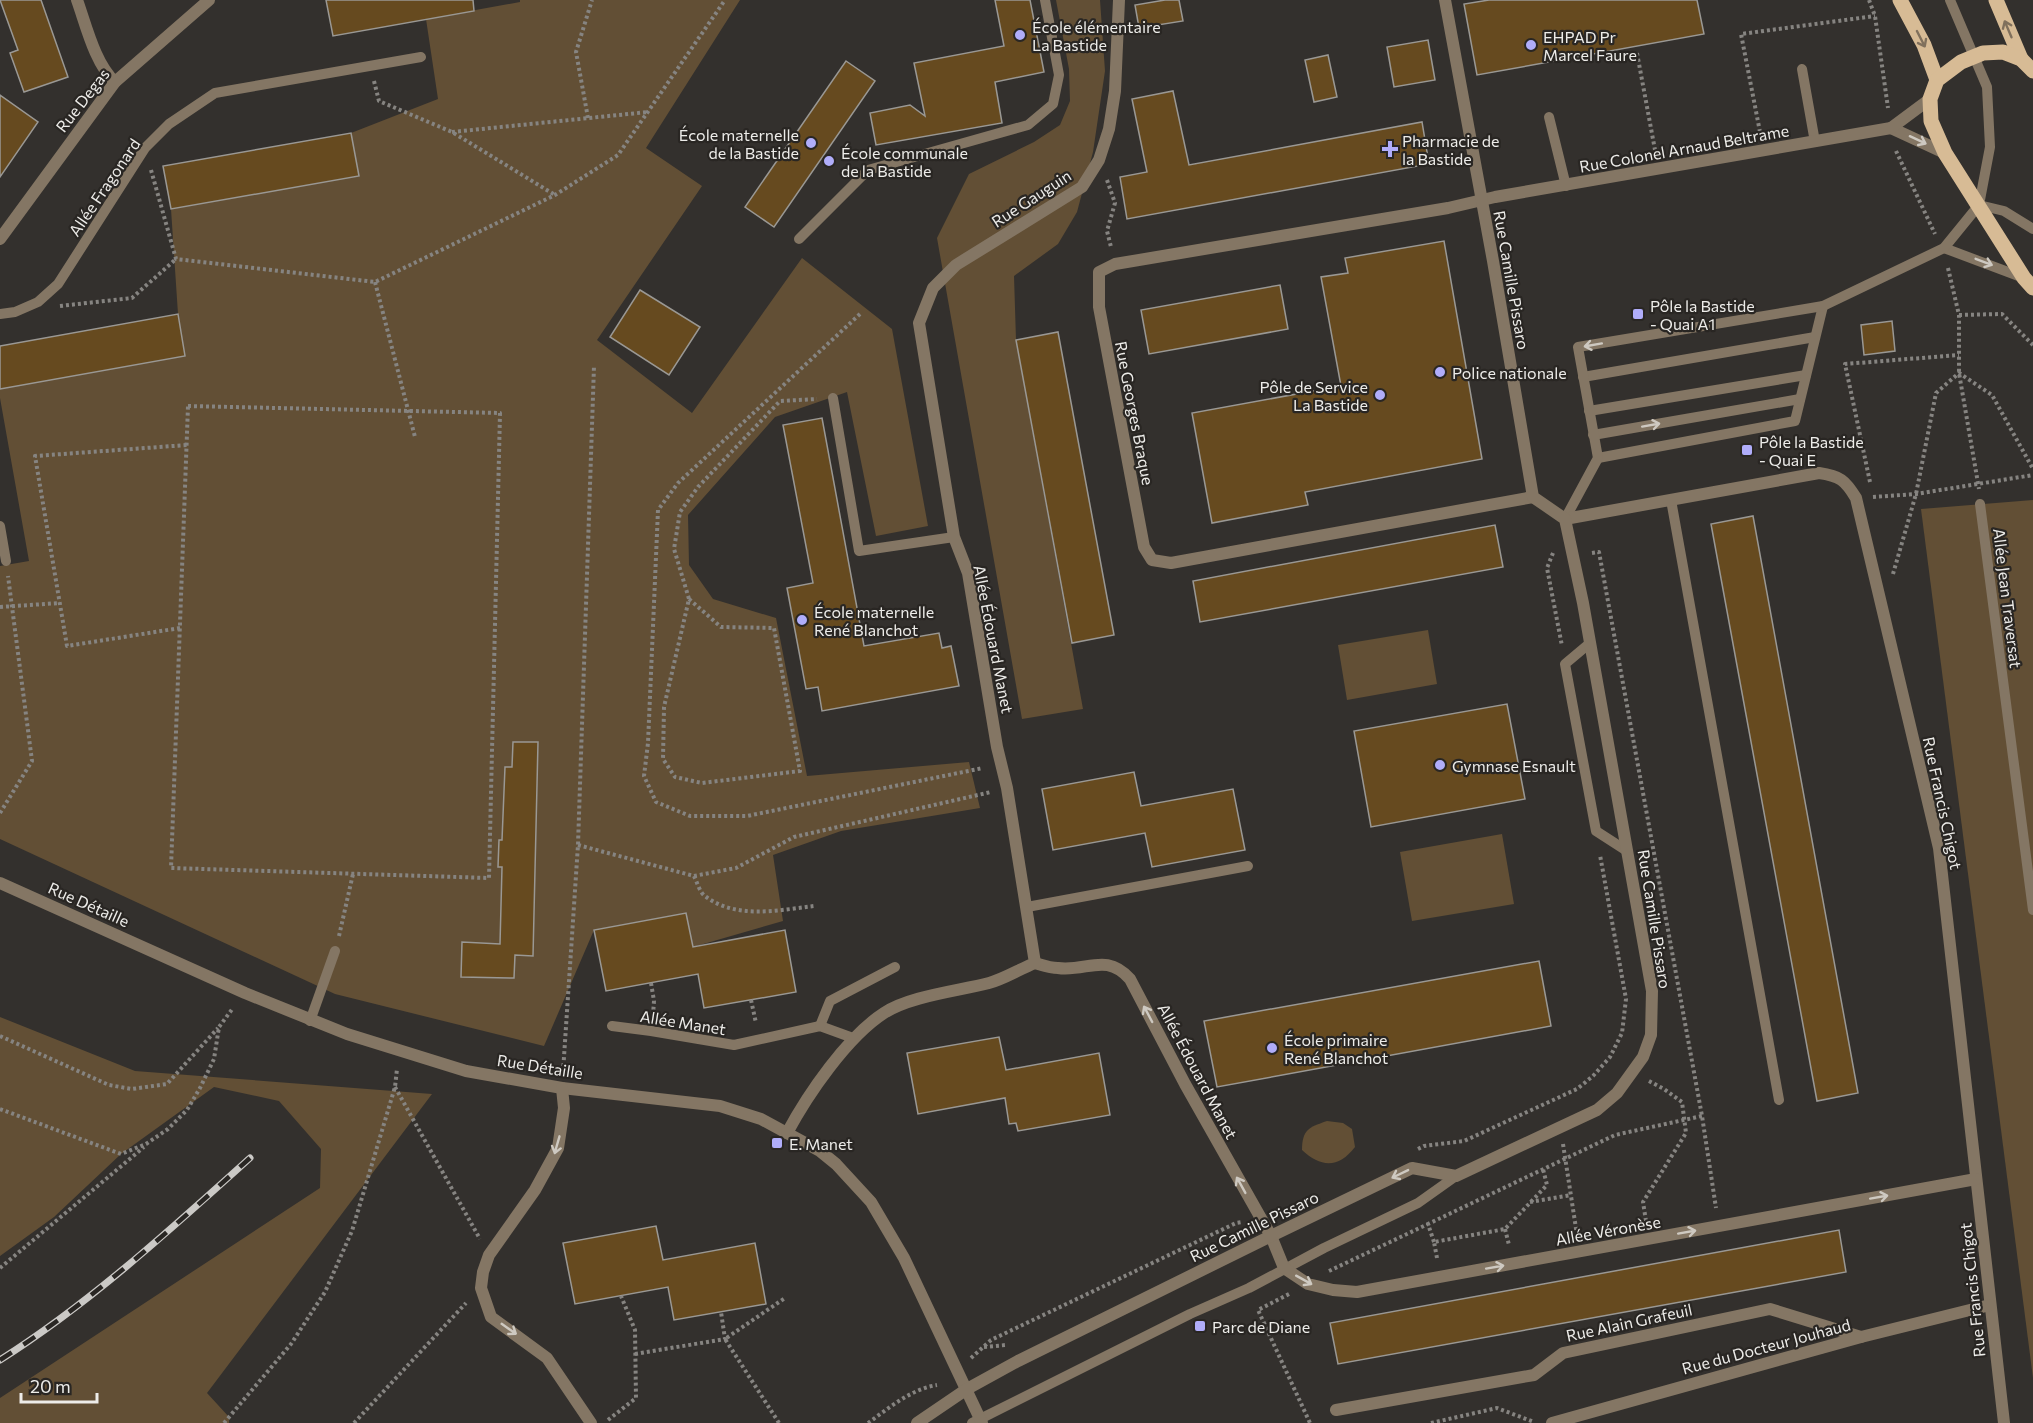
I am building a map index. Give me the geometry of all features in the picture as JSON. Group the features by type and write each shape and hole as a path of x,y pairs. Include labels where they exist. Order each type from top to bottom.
{"main road":[{"path":"1900,0 1924,45 1937,80"},
{"path":"1996,0 2020,59"},
{"path":"2028,283 1945,153 1931,121 1930,99 1937,80 1961,62 1983,52 2003,52 2020,59 2033,71"}],"street":[{"path":"77,0 99,61 115,82"},
{"name":"Rue Degas","path":"0,239 115,82 209,0"},
{"name":"Rue Gauguin","path":"919,323 933,288 956,265 1082,187 1099,160 1109,129 1115,91 1119,0"},
{"name":"Rue Camille Pissaro","path":"1445,0 1533,497"},
{"name":"Rue Colonel Arnaud Beltrame","path":"1482,201 1891,128 1930,99"},
{"path":"1891,128 1945,153"},
{"path":"1115,264 1482,201"},
{"name":"Rue Georges Braque","path":"1115,264 1099,272 1099,307 1144,547 1152,560 1171,563 1533,497"},
{"name":"Allée Édouard Manet","path":"919,323 954,537 968,573 1007,788 1035,963 1059,969 1104,963 1121,970 1130,979 1271,1236"},
{"name":"Rue Francis Chigot","path":"1565,519 1819,473 1834,475 1847,483 1856,498 1939,848 2004,1423"},
{"path":"1533,497 1565,519"},
{"name":"Rue Camille Pissaro","path":"917,1423 967,1389 1271,1236 1412,1168 1456,1176 1597,1110 1617,1094 1633,1074 1643,1057 1651,1035 1652,991 1590,643 1565,519"},
{"name":"Rue Détaille","path":"0,884 310,1021 466,1071 562,1088 720,1106 761,1119 820,1151 836,1164 871,1202 904,1258 967,1389"},
{"path":"787,1133 801,1108 853,1038 885,1012 910,1002 992,982 1035,963"},
{"path":"562,1088 564,1108 558,1148 535,1190 489,1255 483,1272 481,1288 491,1317 547,1358 591,1423"},
{"name":"Allée Véronèse","path":"1284,1268 1308,1284 1333,1290 1357,1292 1976,1179"},
{"path":"1271,1236 1284,1268"},
{"name":"Rue du Docteur Jouhaud","path":"1552,1423 1861,1337 1990,1305"},
{"name":"Rue Alain Grafeuil","path":"1336,1410 1534,1375 1563,1353 1770,1309 1861,1337"},
{"path":"967,1389 978,1421"}],"lane":[{"path":"799,239 868,171 1028,125 1053,104 1059,75 1045,0"},
{"path":"1565,519 1598,458 1578,347 1823,306 1944,248 1979,204 1990,147 1987,87 1950,0"},
{"name":"Allée Fragonard","path":"0,314 15,312 38,302 58,284 146,148 169,124 215,93 421,57"},
{"path":"1802,69 1815,142"},
{"path":"1549,117 1566,186"},
{"path":"1979,204 2004,211 2033,229"},
{"path":"1944,248 2028,283"},
{"path":"1598,458 1795,422 1823,306"},
{"path":"1583,376 1815,337"},
{"path":"1589,411 1806,375"},
{"path":"833,398 859,551 954,537"},
{"path":"1593,435 1800,399"},
{"path":"1671,500 1779,1100"},
{"name":"Allée Jean Traversat","path":"1980,504 2033,910"},
{"path":"0,526 6,561"},
{"path":"1590,643 1565,664 1596,831 1627,851"},
{"path":"1027,907 1248,866"},
{"path":"310,1021 335,951"},
{"path":"853,1038 819,1026 830,1001 895,967"},
{"name":"Allée Manet","path":"612,1026 734,1045 819,1026"},
{"path":"978,1421 1418,1203 1456,1176"}],"path":[{"path":"588,118 576,52 592,0"},
{"path":"50,307 132,298 176,259 375,282 555,195 618,155 725,0"},
{"path":"1869,0 1875,16 1891,128 1897,152 1932,228 1944,248 1959,315 1959,373 1978,483"},
{"path":"1764,151 1741,34 1875,16"},
{"path":"1637,53 1658,169"},
{"path":"370,66 379,101 452,132 555,195"},
{"path":"452,132 648,112"},
{"path":"146,148 176,259"},
{"path":"1099,160 1115,203 1107,231 1115,264"},
{"path":"375,282 415,437"},
{"path":"860,314 678,483 658,510 649,732 645,776 656,802 690,816 747,816 1001,765"},
{"path":"1959,315 2002,314 2033,345"},
{"path":"1873,497 1845,364 1959,355"},
{"path":"562,1088 578,845 594,366"},
{"path":"1959,373 1992,394 2033,469"},
{"path":"1876,581 1895,573 1916,495 1936,393 1959,373"},
{"path":"689,599 721,627 774,628 800,771 702,783 675,777 663,759 664,706 689,599 674,549 680,512 698,487 780,401 833,398"},
{"path":"188,406 408,410 500,413 489,878 171,868 188,406"},
{"path":"180,628 67,646 35,456 187,445"},
{"path":"1856,498 1916,495 2033,475"},
{"path":"1565,519 1547,568 1565,664"},
{"path":"1573,557 1599,552 1702,1116 1719,1226"},
{"path":"0,813 33,761 6,561"},
{"path":"0,607 60,603"},
{"path":"578,845 694,876 736,868 794,837 1007,788"},
{"path":"1413,1151 1424,1146 1464,1141 1577,1089 1593,1076 1610,1057 1622,1033 1626,999 1596,831"},
{"path":"335,951 353,874"},
{"path":"694,876 703,896 725,906 753,913 814,906"},
{"path":"651,983 654,1001 651,1031"},
{"path":"0,1035 109,1085 132,1089 167,1084 219,1027 245,993"},
{"path":"0,1268 146,1144 168,1129 187,1110 214,1059 219,1027"},
{"path":"224,1423 291,1344 325,1292 352,1231 395,1087 399,1050"},
{"path":"1610,1057 1633,1074 1664,1089 1682,1102 1686,1133 1643,1202 1649,1239"},
{"path":"395,1087 489,1255"},
{"path":"1552,1100 1560,1127 1580,1251"},
{"path":"0,1109 121,1154 146,1144"},
{"path":"1442,1277 1428,1224 1615,1135 1702,1116"},
{"path":"1434,1242 1505,1229 1547,1185 1543,1169"},
{"path":"1529,1202 1571,1195"},
{"path":"868,1423 914,1391 936,1385 991,1340 1236,1223 1261,1221"},
{"path":"354,1423 481,1288"},
{"path":"605,1423 636,1398 635,1330 621,1296"},
{"path":"635,1354 725,1339 785,1298"},
{"path":"721,1312 725,1339 779,1423"},
{"path":"1431,1423 1497,1408 1536,1423"}],"shaded area":[{"path":"520,0 740,0 646,148 702,186 597,340 692,413 802,258 892,329 928,526 876,536 847,392 775,417 688,515 689,565 713,599 776,618 807,776 969,762 980,808 841,831 773,855 783,921 693,947 686,913 594,930 544,1046 335,994 0,839 0,566 29,561 0,389 178,314 171,209 358,176 351,133 438,99 426,19 520,2"},
{"path":"1056,0 1100,0 1105,71 1093,152 1077,212 1058,244 1014,276 1016,340 1083,709 1022,719 937,238 969,174 1034,142 1060,125 1070,101 1069,69"},
{"path":"2033,500 2033,1378 1921,509"},
{"path":"1428,630 1437,684 1347,700 1338,645"},
{"path":"1502,834 1514,904 1412,921 1400,852"},
{"path":"0,1017 135,1071 432,1094 207,1393 229,1417 229,1423 0,1423 0,1398 320,1188 321,1149 279,1101 214,1087 121,1154 54,1217 0,1256"},
{"path":"1327,1121 1343,1123 1352,1129 1355,1147 1343,1159 1330,1163 1316,1160 1302,1150 1303,1138 1308,1130"}],"building":[{"path":"0,0 41,0 68,77 24,92 10,53 18,50"},
{"path":"326,0 473,0 474,11 333,36"},
{"path":"995,0 1030,0 1044,72 995,82 1002,123 876,145 870,113 910,105 925,116 914,63 1004,46"},
{"path":"1179,0 1183,21 1139,28 1135,5"},
{"name":"EHPAD Pr Marcel Faure","path":"1489,0 1697,0 1704,34 1477,75 1464,4"},
{"path":"1428,40 1435,80 1394,87 1387,47"},
{"path":"1328,55 1337,97 1314,102 1305,60"},
{"name":"École maternelle de la Bastide","path":"846,61 875,81 774,227 745,207"},
{"path":"1173,91 1189,165 1422,122 1429,164 1127,219 1120,177 1147,172 1132,99"},
{"path":"0,95 38,122 0,177"},
{"path":"351,133 359,176 171,209 163,166"},
{"name":"Pôle de Service La Bastide","path":"1444,241 1482,459 1305,492 1308,505 1212,523 1192,413 1341,386 1321,277 1348,273 1345,258"},
{"path":"1280,285 1288,329 1149,354 1141,310"},
{"path":"640,290 700,327 669,375 610,337"},
{"path":"178,314 185,356 0,389 0,346"},
{"path":"1892,321 1895,351 1864,355 1861,325"},
{"path":"1058,332 1114,635 1072,643 1016,340"},
{"path":"822,418 864,646 939,633 942,648 951,646 959,686 822,711 818,687 806,689 787,588 813,583 783,425"},
{"path":"1753,516 1858,1093 1817,1101 1711,524"},
{"path":"1495,525 1503,567 1200,622 1193,581"},
{"name":"Gymnase Esnault","path":"1507,704 1525,799 1371,827 1354,731"},
{"path":"513,742 538,742 533,956 515,955 514,978 461,977 462,942 500,944 502,867 498,867 499,840 502,840 505,767 512,767"},
{"path":"1134,772 1141,806 1233,789 1245,850 1152,867 1145,833 1053,850 1042,789"},
{"path":"686,913 693,947 785,930 796,992 704,1008 698,974 606,991 594,930"},
{"path":"1539,961 1551,1026 1217,1087 1204,1021"},
{"path":"999,1037 1006,1070 1099,1053 1110,1115 1018,1131 1016,1123 1009,1124 1005,1098 918,1114 907,1053"},
{"path":"656,1226 663,1260 755,1243 766,1304 674,1320 668,1287 575,1304 563,1243"},
{"path":"1839,1230 1846,1272 1338,1364 1330,1323"}],"railway":[{"path":"0,1360 98,1290 250,1158"}],"place":[{"name":"École élémentaire La Bastide","path":"1020,35"},
{"name":"EHPAD Pr Marcel Faure","path":"1531,45"},
{"name":"École maternelle de la Bastide","path":"811,143"},
{"name":"Pharmacie de la Bastide","path":"1390,149"},
{"name":"École communale de la Bastide","path":"829,161"},
{"name":"Pôle la Bastide - Quai A1","path":"1638,314"},
{"name":"Police nationale","path":"1440,372"},
{"name":"Pôle de Service La Bastide","path":"1380,395"},
{"name":"Pôle la Bastide - Quai E","path":"1747,450"},
{"name":"École maternelle René Blanchot","path":"802,620"},
{"name":"Gymnase Esnault","path":"1440,765"},
{"name":"École primaire René Blanchot","path":"1272,1048"},
{"name":"E. Manet","path":"777,1143"},
{"name":"Parc de Diane","path":"1200,1326"}]}
